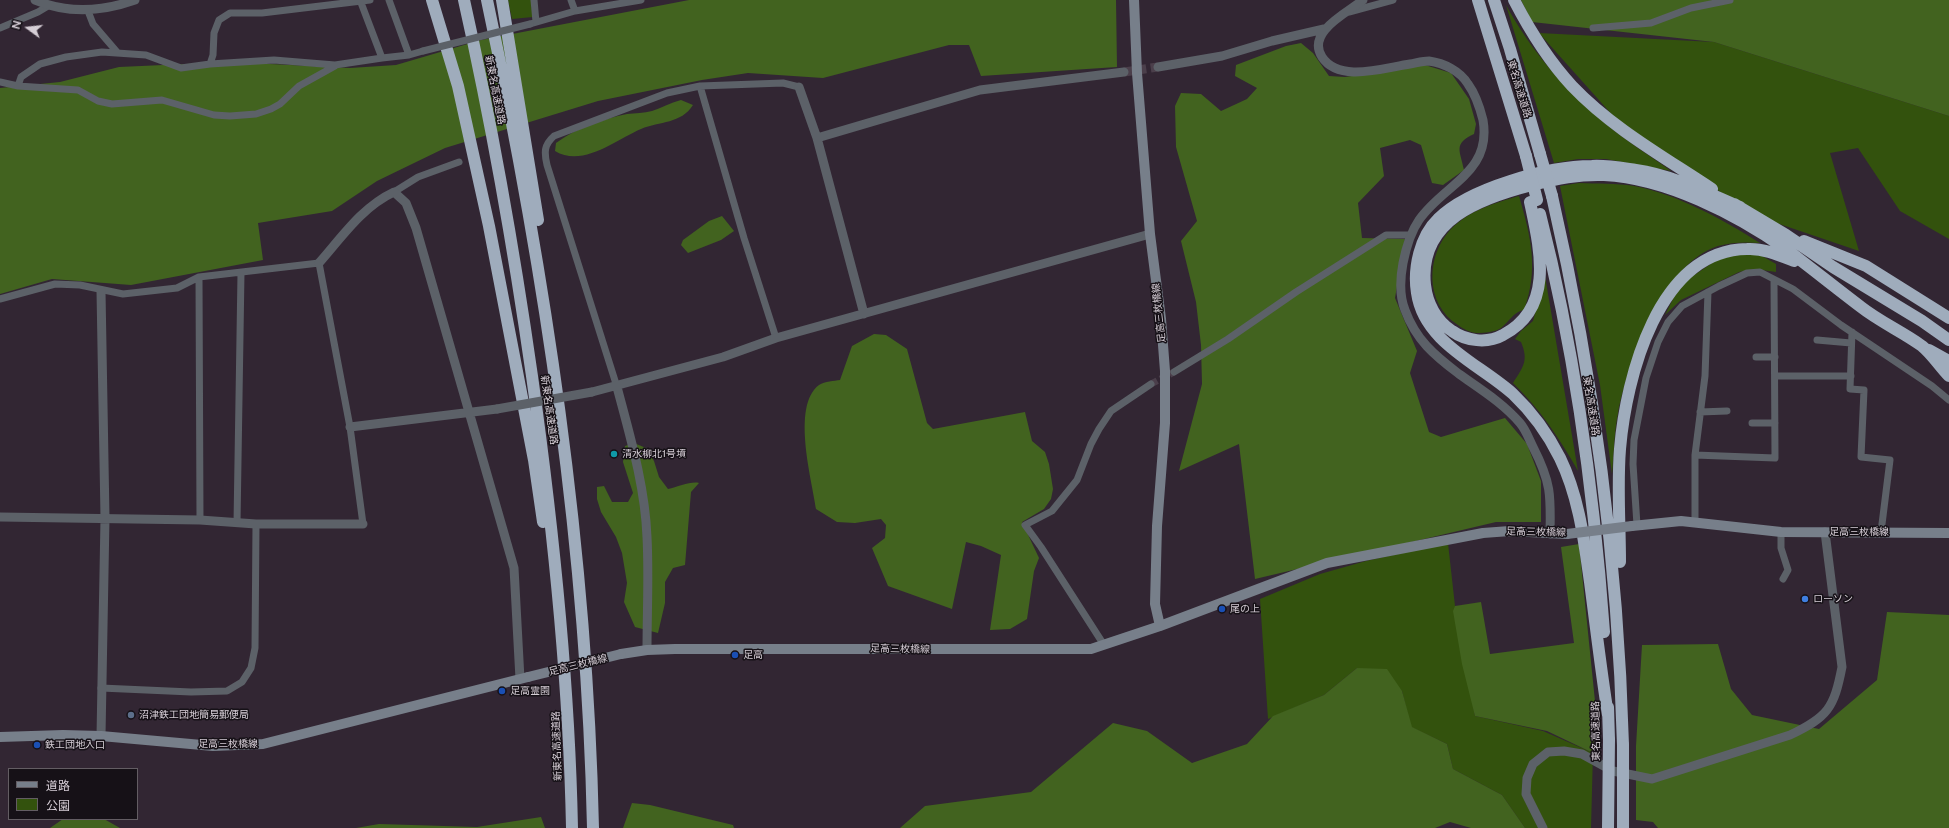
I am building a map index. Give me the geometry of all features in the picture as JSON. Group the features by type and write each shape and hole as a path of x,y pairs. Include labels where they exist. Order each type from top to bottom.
{"highway":[{"path":"432,0 458,86 489,226 534,460 567,698"},
{"name":"新東名高速道路","path":"464,0 487,109 519,291 544,458 560,607 567,698 572,828"},
{"name":"新東名高速道路","path":"486,0 508,101 538,259 569,478 581,590 588,680 593,828"},
{"path":"502,0 538,215 551,309 557,387"},
{"name":"東名高速道路","path":"1478,0 1523,158 1564,319 1591,491 1603,615 1609,740 1608,828"},
{"name":"東名高速道路","path":"1494,0 1519,79 1552,196 1579,321 1593,401 1613,561 1621,659 1623,828"},
{"path":"1514,0 1528,28 1544,52 1572,86 1628,134 1740,208 1786,235 1922,321 1949,340"},
{"path":"1608,715 1582,530 1573,491 1560,458 1541,425 1512,393 1473,365 1439,336 1424,316 1417,294 1416,268 1424,242 1437,220 1456,205 1493,187 1551,170 1592,166 1638,170 1683,182 1740,208"},
{"path":"1533,201 1540,268 1537,292 1530,312 1517,328 1500,337 1472,340 1452,331 1439,319 1429,303 1426,291 1425,266 1428,254 1440,232 1456,215 1480,202 1518,189 1557,179 1604,175 1635,180 1669,189 1734,218 1774,242 1864,310 1924,347 1947,370"},
{"path":"1786,235 1860,263 1949,318"},
{"path":"1621,659 1620,450 1625,409 1630,388 1638,358 1648,334 1661,309 1678,282 1696,266 1710,257 1722,252 1734,250 1759,250 1805,265"}],"main road":[{"name":"足高三枚橋線","path":"1134,0 1137,73 1150,234 1161,319 1165,371 1165,423 1157,526 1155,604 1160,626"},
{"name":"足高三枚橋線","path":"0,737 63,734 213,746 263,744 621,654 647,650 758,648 1091,649 1160,626 1327,563 1483,533 1510,531 1567,534 1656,522 1695,523 1781,532 1949,533"}],"street":[{"path":"35,0 48,6 88,11 121,5 135,0"},
{"path":"210,64 213,55 214,32 219,20 230,13 262,13 370,0"},
{"path":"389,0 409,55"},
{"path":"533,23 534,0"},
{"path":"571,0 575,12"},
{"path":"18,86 21,77 40,64 66,56 102,52 146,55 181,68 210,64 274,60 335,65 409,55 575,12 641,0"},
{"path":"1158,67 1222,56 1272,41 1324,29 1363,0"},
{"path":"1347,12 1393,0"},
{"path":"1593,28 1651,23 1691,8 1730,0"},
{"path":"360,1 382,58"},
{"path":"0,28 48,6"},
{"path":"88,11 93,24 117,52"},
{"path":"1324,29 1318,41 1320,53 1327,65 1337,70 1352,73 1428,61 1447,66 1458,72 1468,83 1476,98 1484,130 1479,159 1471,171 1431,206 1420,219 1410,235 1401,275 1400,293 1404,309 1411,324 1419,338 1432,353 1502,406 1521,424 1544,469 1549,485 1551,501 1550,534"},
{"path":"0,82 18,86 78,90 98,101 112,104 162,100 214,115 230,116 256,114 271,109 280,104 299,86 335,65"},
{"path":"817,138 980,90 1124,72"},
{"path":"647,650 648,536 638,471 618,387 544,151 548,142 554,136 667,93 700,86 783,83 799,87 817,138 864,314"},
{"path":"700,86 744,238 776,338"},
{"path":"0,299 55,284 80,285 101,291 124,294 177,288 198,277 319,263 356,220 378,200 418,177 459,162"},
{"path":"394,192 406,203 416,228 468,413 514,568 524,678"},
{"path":"350,427 497,409 618,387 723,357 776,338 1150,234"},
{"path":"1174,372 1228,339 1296,292 1386,235 1410,235"},
{"path":"0,517 200,520 256,524 363,524 350,427 319,263"},
{"path":"1634,525 1634,440 1646,378 1658,342 1668,322 1682,306 1747,273 1760,272 1793,289 1852,332 1932,386 1949,400"},
{"path":"237,522 240,273"},
{"path":"198,277 200,520"},
{"path":"1695,455 1775,458 1774,280"},
{"path":"101,291 105,518 101,736"},
{"path":"1695,523 1695,455 1705,376 1708,292"},
{"path":"1852,332 1850,389 1864,390 1861,457 1890,460 1881,532"},
{"path":"1817,340 1851,343"},
{"path":"1756,357 1775,357"},
{"path":"1775,376 1851,376"},
{"path":"1104,645 1041,547 1025,525 1052,511 1077,480 1098,429 1111,411 1151,384"},
{"path":"1700,412 1727,411"},
{"path":"1752,423 1775,423"},
{"path":"101,688 191,692 227,691 242,682 251,668 255,648 256,524"},
{"path":"1781,532 1781,548 1788,570 1783,579"},
{"path":"1544,828 1526,794 1527,778 1533,764 1548,752 1564,751 1582,754 1613,771 1652,779 1790,735 1807,727 1828,711 1838,687 1842,667 1825,532"}],"green space":[{"path":"508,0 531,0 533,17 512,19"},
{"path":"689,0 1116,0 1117,67 981,76 969,45 949,45 823,78 748,73 702,80 598,101 445,148 377,181 332,211 258,223 263,260 131,285 52,279 0,294 0,88 60,82 119,67 230,62 350,68 396,65 481,40"},
{"path":"1521,0 1949,0 1949,116 1714,42 1532,22"},
{"path":"1506,5 1538,54 1576,97 1614,130 1671,171 1606,159 1578,159 1554,163"},
{"path":"1539,33 1714,42 1949,116 1949,239 1900,211 1858,148 1830,153 1859,251 1753,215 1615,118"},
{"path":"1301,43 1313,53 1329,76 1345,77 1425,65 1451,73 1469,99 1476,124 1474,134 1463,141 1460,148 1464,170 1443,185 1432,183 1421,145 1410,140 1380,148 1384,176 1358,203 1362,238 1405,239 1395,298 1417,351 1410,373 1429,432 1441,437 1505,418 1527,444 1541,481 1541,522 1496,522 1255,579 1239,444 1179,471 1202,384 1201,345 1196,302 1181,241 1197,221 1176,147 1175,106 1181,93 1201,94 1221,111 1247,99 1257,88 1235,76 1236,65 1286,46"},
{"path":"681,100 693,105 682,116 670,121 648,126 600,150 577,156 566,155 555,151 556,143 572,133 590,125 627,114 652,111"},
{"path":"1579,183 1627,185 1667,195 1700,209 1731,225 1760,243 1750,242 1718,246 1698,256 1680,273 1664,293 1639,342 1623,392 1618,413 1612,474 1600,385 1560,186"},
{"path":"1519,196 1527,225 1532,253 1531,281 1529,295 1524,310 1517,313 1501,328 1490,332 1470,332 1447,316 1439,305 1434,292 1432,279 1433,265 1437,252 1443,240 1458,222 1483,208"},
{"path":"722,216 734,231 721,240 688,253 681,245 683,240 709,221"},
{"path":"1747,253 1762,256 1776,264 1776,272 1755,269 1739,272 1681,300 1665,315 1674,297 1687,280 1718,259"},
{"path":"1545,276 1578,471 1549,425 1532,403 1513,383 1524,364 1525,359 1521,342 1515,339 1521,331 1533,321"},
{"path":"874,334 886,335 907,349 927,423 933,429 1025,412 1032,441 1045,452 1049,464 1053,489 1051,499 1044,509 1022,522 1039,558 1034,571 1027,619 1010,629 990,630 1001,555 981,546 966,542 952,609 888,586 872,548 885,538 886,525 881,519 855,523 837,522 816,509 806,444 806,409 811,395 819,385 840,380 852,346"},
{"path":"634,443 646,448 654,461 659,477 668,489 688,483 699,483 691,492 685,565 673,568 665,582 665,603 658,633 635,627 624,602 627,583 622,553 616,537 601,512 597,499 597,487 604,486 612,502 628,502 633,493 623,462 625,446"},
{"path":"1448,543 1455,606 1475,716 1543,731 1593,753 1591,828 1525,828 1502,795 1453,769 1447,744 1411,727 1402,691 1357,668 1324,695 1268,719 1260,599 1320,574 1366,561"},
{"path":"1579,544 1596,711 1593,753 1547,731 1475,716 1462,664 1453,611 1455,606 1481,602 1490,654 1574,643 1561,547"},
{"path":"1887,612 1949,615 1949,828 1658,828 1653,822 1636,820 1636,746 1642,645 1718,644 1731,689 1752,715 1819,729 1877,680"},
{"path":"1357,668 1387,669 1402,691 1412,727 1447,744 1453,769 1502,795 1525,828 1471,828 1450,822 1435,828 900,828 925,806 1031,792 1113,723 1147,731 1192,763 1247,744 1273,716 1324,695"},
{"path":"632,803 650,805 733,825 734,828 623,828"},
{"path":"541,817 545,828 356,828 379,824 477,827"},
{"path":"62,820 106,820 120,828 50,828"}],"tunnel":[{"path":"1124,72 1158,67"},
{"path":"1151,384 1174,372"}],"place":[{"name":"清水柳北1号墳","path":"614,454"},
{"name":"ローソン","path":"1805,599"},
{"name":"尾の上","path":"1222,609"},
{"name":"足高","path":"735,655"},
{"name":"足高霊園","path":"502,691"},
{"name":"沼津鉄工団地簡易郵便局","path":"131,715"},
{"name":"鉄工団地入口","path":"37,745"}]}
